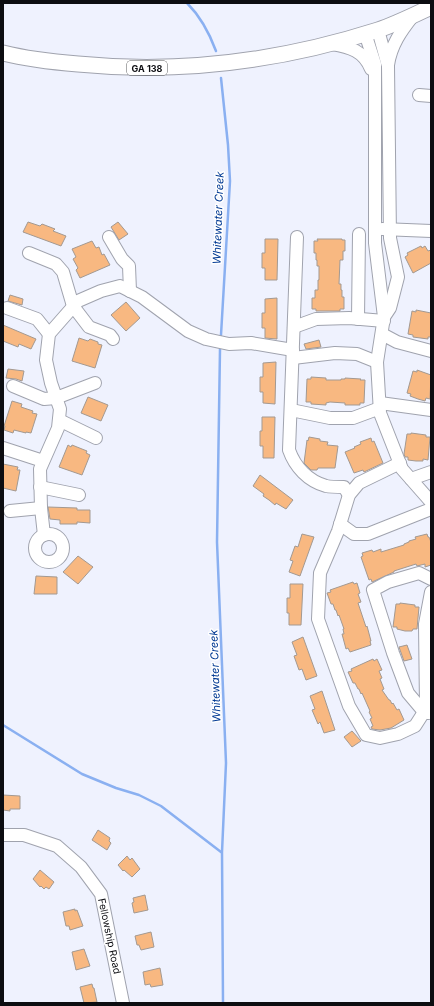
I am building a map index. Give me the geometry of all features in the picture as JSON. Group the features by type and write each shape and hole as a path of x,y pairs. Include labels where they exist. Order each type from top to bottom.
{"main road":[{"name":"GA 138","path":"3,53 55,62 97,66 165,68 217,64 268,57 329,44 371,31 412,16 431,7"}],"street":[{"path":"384,319 390,308 392,277 390,238 389,55 396,40 412,16"},
{"path":"371,31 388,66"},
{"path":"371,31 375,64 375,229 384,319 377,362 380,413 402,469 431,502"},
{"path":"329,44 350,48 362,54 369,63 375,81"},
{"path":"375,145 389,144"},
{"path":"375,229 431,230"},
{"path":"358,319 360,234"},
{"path":"109,237 122,259 129,266 130,291"},
{"path":"297,237 289,450 293,461 307,477 326,486 344,487 349,495"},
{"path":"376,246 392,277"},
{"path":"29,253 56,264 63,272 73,306 89,327 110,335 113,339"},
{"path":"381,290 392,277"},
{"path":"44,535 41,508 40,469 58,428 60,409 51,383 46,360 49,334 78,301 101,291 120,286 142,297 188,331 206,339 229,344 251,343 293,354 357,354 377,362"},
{"path":"7,308 37,319 49,334"},
{"path":"294,327 316,319 384,319"},
{"path":"382,334 398,342 431,351"},
{"path":"13,386 44,399 56,398 95,383"},
{"path":"291,410 330,418 353,418 380,406 431,410"},
{"path":"59,420 96,438"},
{"path":"3,448 43,461"},
{"path":"400,464 360,483 349,495 340,524 320,573 318,619 349,706 366,735 380,738 398,734 415,726 427,713"},
{"path":"411,479 431,472"},
{"path":"40,487 79,495"},
{"path":"10,511 41,508"},
{"path":"340,524 354,534 368,534 431,509"},
{"path":"427,713 408,693 374,590 388,582 419,574 431,579"},
{"path":"427,713 428,648 425,624 431,592"},
{"name":"Fellowship Road","path":"3,835 24,835 57,846 81,867 101,894 123,1003"}],"building":[{"path":"28,222 40,226 42,224 55,229 53,231 66,236 61,246 23,232"},
{"path":"118,222 128,234 119,240 111,227"},
{"path":"265,239 278,239 277,280 265,280 265,268 262,268 262,253 265,253"},
{"path":"317,239 345,240 343,260 340,260 339,284 341,284 342,297 344,297 344,309 340,309 340,311 316,311 316,309 312,309 312,298 315,298 315,290 318,290 319,280 319,266 317,266 316,253 314,253 314,241 318,241"},
{"path":"92,241 96,248 99,247 102,255 104,254 110,265 80,278 76,270 78,268 73,259 76,257 72,249"},
{"path":"421,246 422,248 425,246 428,251 431,250 431,263 413,273 405,257 408,255 407,253"},
{"path":"10,295 23,299 22,305 8,301"},
{"path":"277,298 277,339 265,338 265,328 262,328 262,313 265,313 265,299"},
{"path":"126,302 140,318 126,331 111,315"},
{"path":"416,310 431,313 431,337 428,337 428,339 413,337 413,335 408,334 412,311 416,312"},
{"path":"3,325 36,339 31,349 19,344 18,347 3,341"},
{"path":"79,338 88,341 90,339 102,345 95,368 72,361"},
{"path":"319,340 321,347 306,349 304,344"},
{"path":"276,362 275,404 263,403 263,392 260,392 260,377 263,377 263,363"},
{"path":"8,369 24,371 22,381 6,378"},
{"path":"417,370 431,375 430,399 426,398 425,401 410,396 411,394 407,393 413,371 417,372"},
{"path":"311,377 326,378 326,380 341,380 345,378 365,380 364,403 360,403 360,405 345,405 345,403 330,402 326,403 326,405 311,404 311,402 306,402 307,379 311,379"},
{"path":"88,397 108,405 101,421 81,413"},
{"path":"12,401 22,404 21,407 37,414 31,433 14,430 13,433 4,430"},
{"path":"262,417 275,417 274,458 263,458 263,446 260,446"},
{"path":"411,433 430,437 428,460 408,460 408,457 405,457 404,454 407,434"},
{"path":"309,437 328,442 327,445 338,446 335,468 318,468 317,470 311,470 304,463 307,440 308,441"},
{"path":"371,438 372,442 374,441 383,463 364,472 363,470 354,473 345,452 361,444 360,442"},
{"path":"68,445 71,447 72,445 87,451 86,453 90,455 82,475 59,467"},
{"path":"3,464 18,467 17,470 20,470 16,491 3,488"},
{"path":"260,475 293,500 286,509 276,503 275,505 253,486"},
{"path":"48,507 90,510 90,523 77,522 77,524 60,524 60,520 50,519"},
{"path":"302,534 314,537 300,576 289,572 293,561 290,560 295,546 298,547"},
{"path":"427,534 431,542 431,565 425,567 425,564 417,566 416,564 394,571 372,582 371,579 369,580 361,557 363,556 362,553 372,550 373,552 381,549 381,552 404,545 409,541 416,539 415,537"},
{"path":"78,556 93,567 78,584 63,572"},
{"path":"36,576 57,577 57,594 34,594"},
{"path":"353,582 354,584 357,583 360,593 358,594 361,602 358,603 366,627 367,626 371,645 350,652 348,648 346,649 342,634 344,634 344,629 339,615 338,616 333,604 331,604 327,593 331,592 330,590"},
{"path":"290,584 303,584 301,625 289,625 287,598 290,598"},
{"path":"400,603 419,607 417,629 405,631 397,629 397,627 393,627 396,604"},
{"path":"303,637 317,676 306,680 302,669 299,670 294,656 297,655 292,642"},
{"path":"407,645 412,659 404,661 399,647"},
{"path":"373,659 374,661 377,659 382,670 379,671 384,689 382,690 397,710 399,709 404,720 391,728 380,730 372,729 371,727 373,726 370,719 372,718 369,712 370,711 362,693 361,694 355,683 353,683 348,672 352,671 351,669"},
{"path":"322,691 335,730 324,733 320,722 318,724 312,710 315,709 310,696"},
{"path":"352,731 361,741 352,747 344,737"},
{"path":"3,795 20,796 20,809 10,809 10,811 3,810"},
{"path":"98,830 110,838 109,841 111,843 107,850 92,840"},
{"path":"127,856 130,860 132,858 140,869 132,877 124,870 123,871 118,865"},
{"path":"40,870 54,882 49,889 46,887 44,889 41,886 40,887 33,879"},
{"path":"145,895 148,910 134,913 132,903 134,902 133,898"},
{"path":"75,909 75,911 77,910 83,926 70,930 69,926 66,926 63,912"},
{"path":"151,932 154,947 141,950 139,945 137,945 135,936"},
{"path":"84,949 90,966 76,970 72,952"},
{"path":"160,968 163,985 151,987 150,984 145,985 143,972"},
{"path":"92,984 97,1002 84,1003 80,987"}],"waterway":[{"name":"Whitewater Creek","path":"187,3 204,25 216,51"},
{"name":"Whitewater Creek","path":"221,78 230,181 221,335"},
{"name":"Whitewater Creek","path":"220,349 217,542 226,763 222,852 223,1003"},
{"path":"3,725 82,774 116,788 139,795 161,806 221,852"}]}
